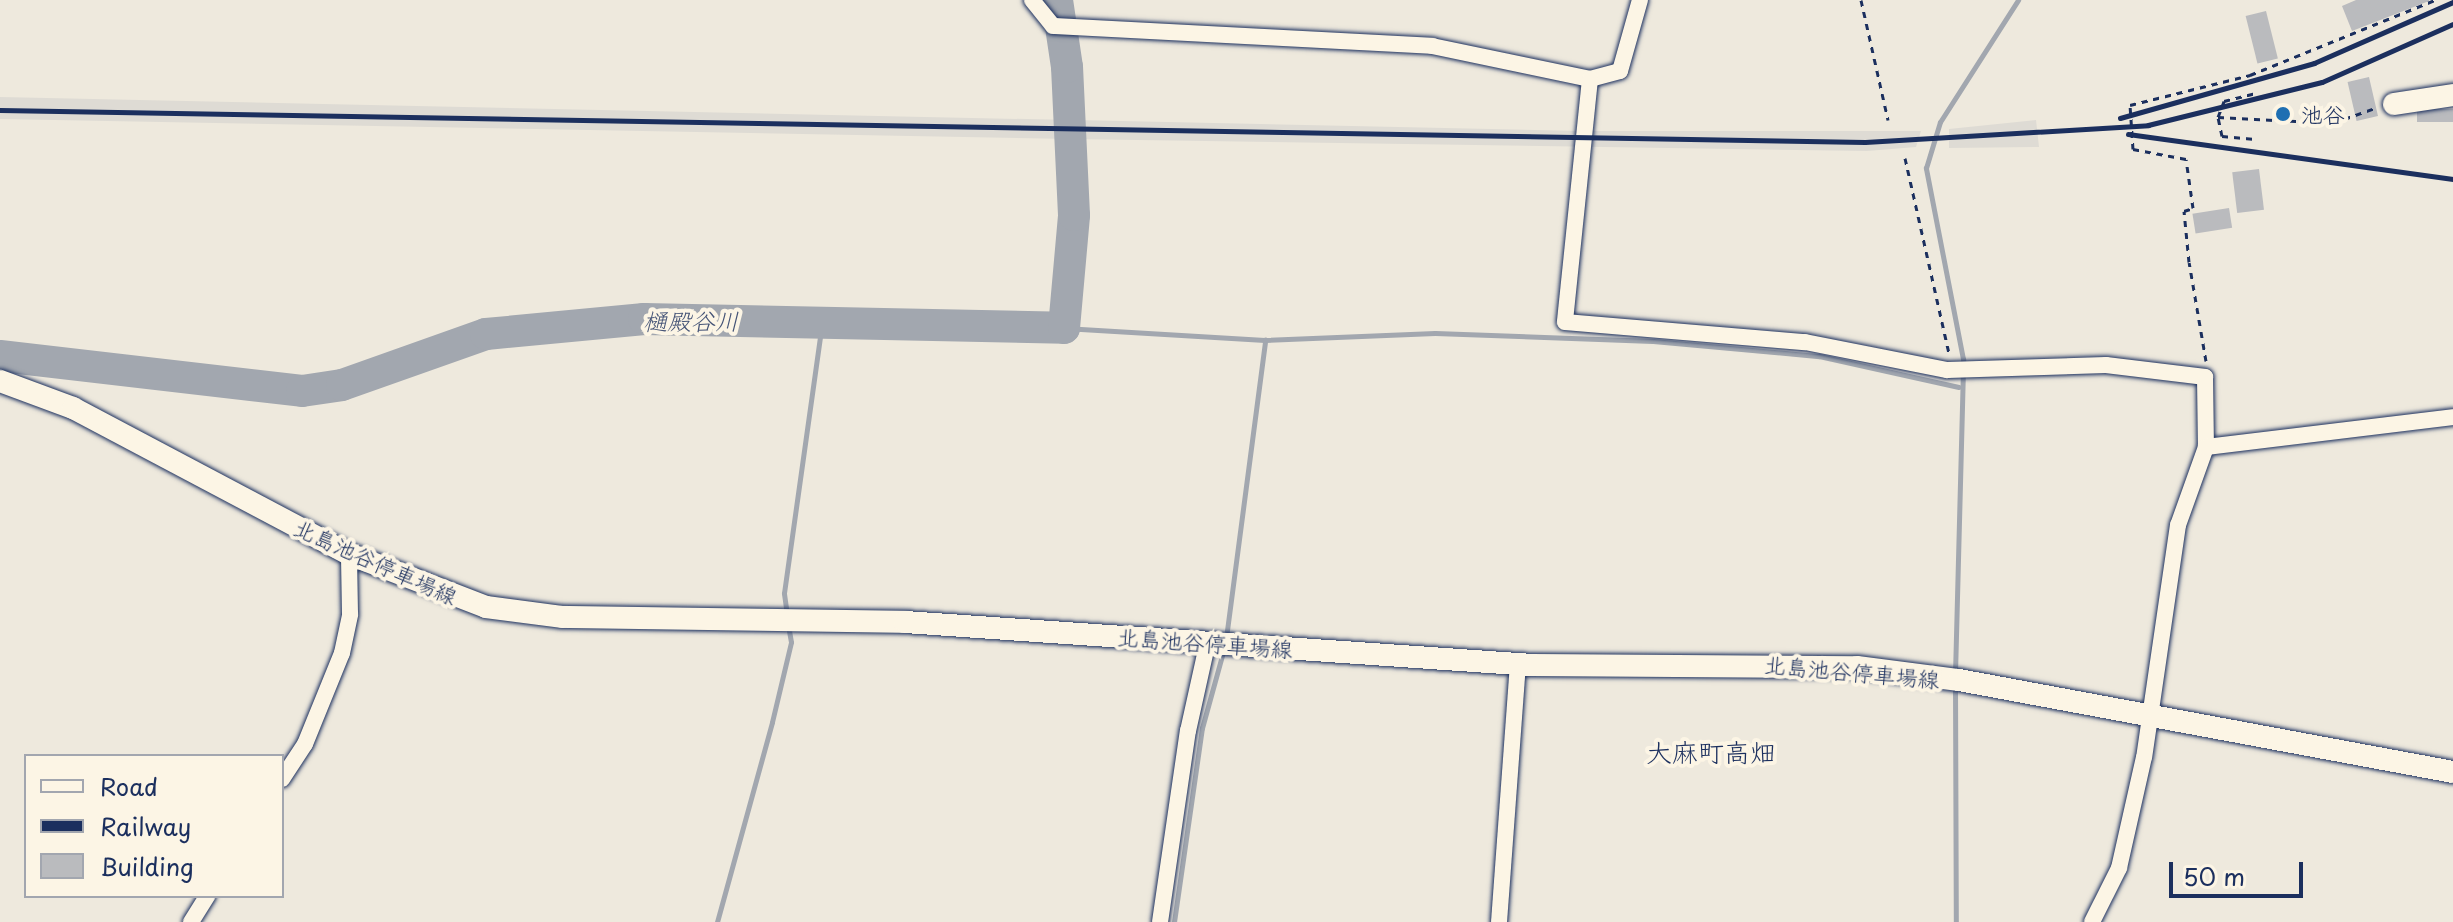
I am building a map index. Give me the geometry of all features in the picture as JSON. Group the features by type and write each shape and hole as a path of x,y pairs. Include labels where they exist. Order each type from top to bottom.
{"main road":[{"path":"2394,104 2453,95"},
{"name":"北島池谷停車場線","path":"0,381 73,408 349,554 436,593 563,617 890,622 1518,664 1857,667 1959,680 2148,718 2453,772"}],"street":[{"path":"1032,0 1060,26 1432,46 1590,79 1620,71 1640,0"},
{"path":"1590,79 1565,322 1805,342 1950,370 2106,365 2205,377 2206,447 2178,525 2148,718 2119,868 2092,922"},
{"path":"2206,447 2453,417"},
{"path":"284,776 305,744 342,653 350,614 349,554"},
{"path":"1160,922 1188,731 1220,642"},
{"path":"1499,922 1518,664"},
{"path":"191,922 206,898"}],"path":[{"path":"1861,0 1888,120"},
{"path":"2205,377 2205,341 2184,211 2193,208 2186,159 2133,149 2130,105 2250,75 2435,0"},
{"path":"2256,93 2219,103 2217,135 2258,139"},
{"path":"2218,117 2333,123 2355,112"},
{"path":"1905,158 1950,344 1950,370"}],"shaded area":[{"path":"0,97 1582,131 1921,131 1916,147 1867,151 1070,139 0,119"},
{"path":"2036,120 2039,147 1949,148 1949,129"}],"building":[{"path":"2356,0 2429,1 2352,31 2342,6"},
{"path":"2266,11 2278,59 2257,64 2246,16"},
{"path":"2369,77 2378,116 2357,121 2348,82"},
{"path":"2417,109 2453,109 2453,122 2417,122"},
{"path":"2259,169 2264,210 2237,213 2232,172"},
{"path":"2229,208 2232,228 2196,234 2192,214"}],"waterway":[{"name":"樋殿谷川","path":"0,356 302,391 342,385 486,334 644,319 1064,328 1074,215 1067,67 1057,0"},
{"path":"1955,674 1963,359 1926,168 1940,122 2018,0"},
{"path":"787,615 784,593 822,323"},
{"path":"1064,328 1265,340"},
{"path":"1226,638 1265,340 1435,333 1653,341 1819,356 1959,387"},
{"path":"717,922 772,722 791,642 788,625"},
{"path":"1174,922 1202,728 1223,652"},
{"path":"1955,684 1956,922"}],"railway":[{"path":"2120,118 2314,63 2453,2"},
{"path":"0,110 1865,142 2148,125 2322,82 2453,24"},
{"path":"2128,134 2453,179"}],"place":[{"name":"池谷","path":"2283,114"}],"district":[{"name":"大麻町高畑","path":"1711,752"}]}
